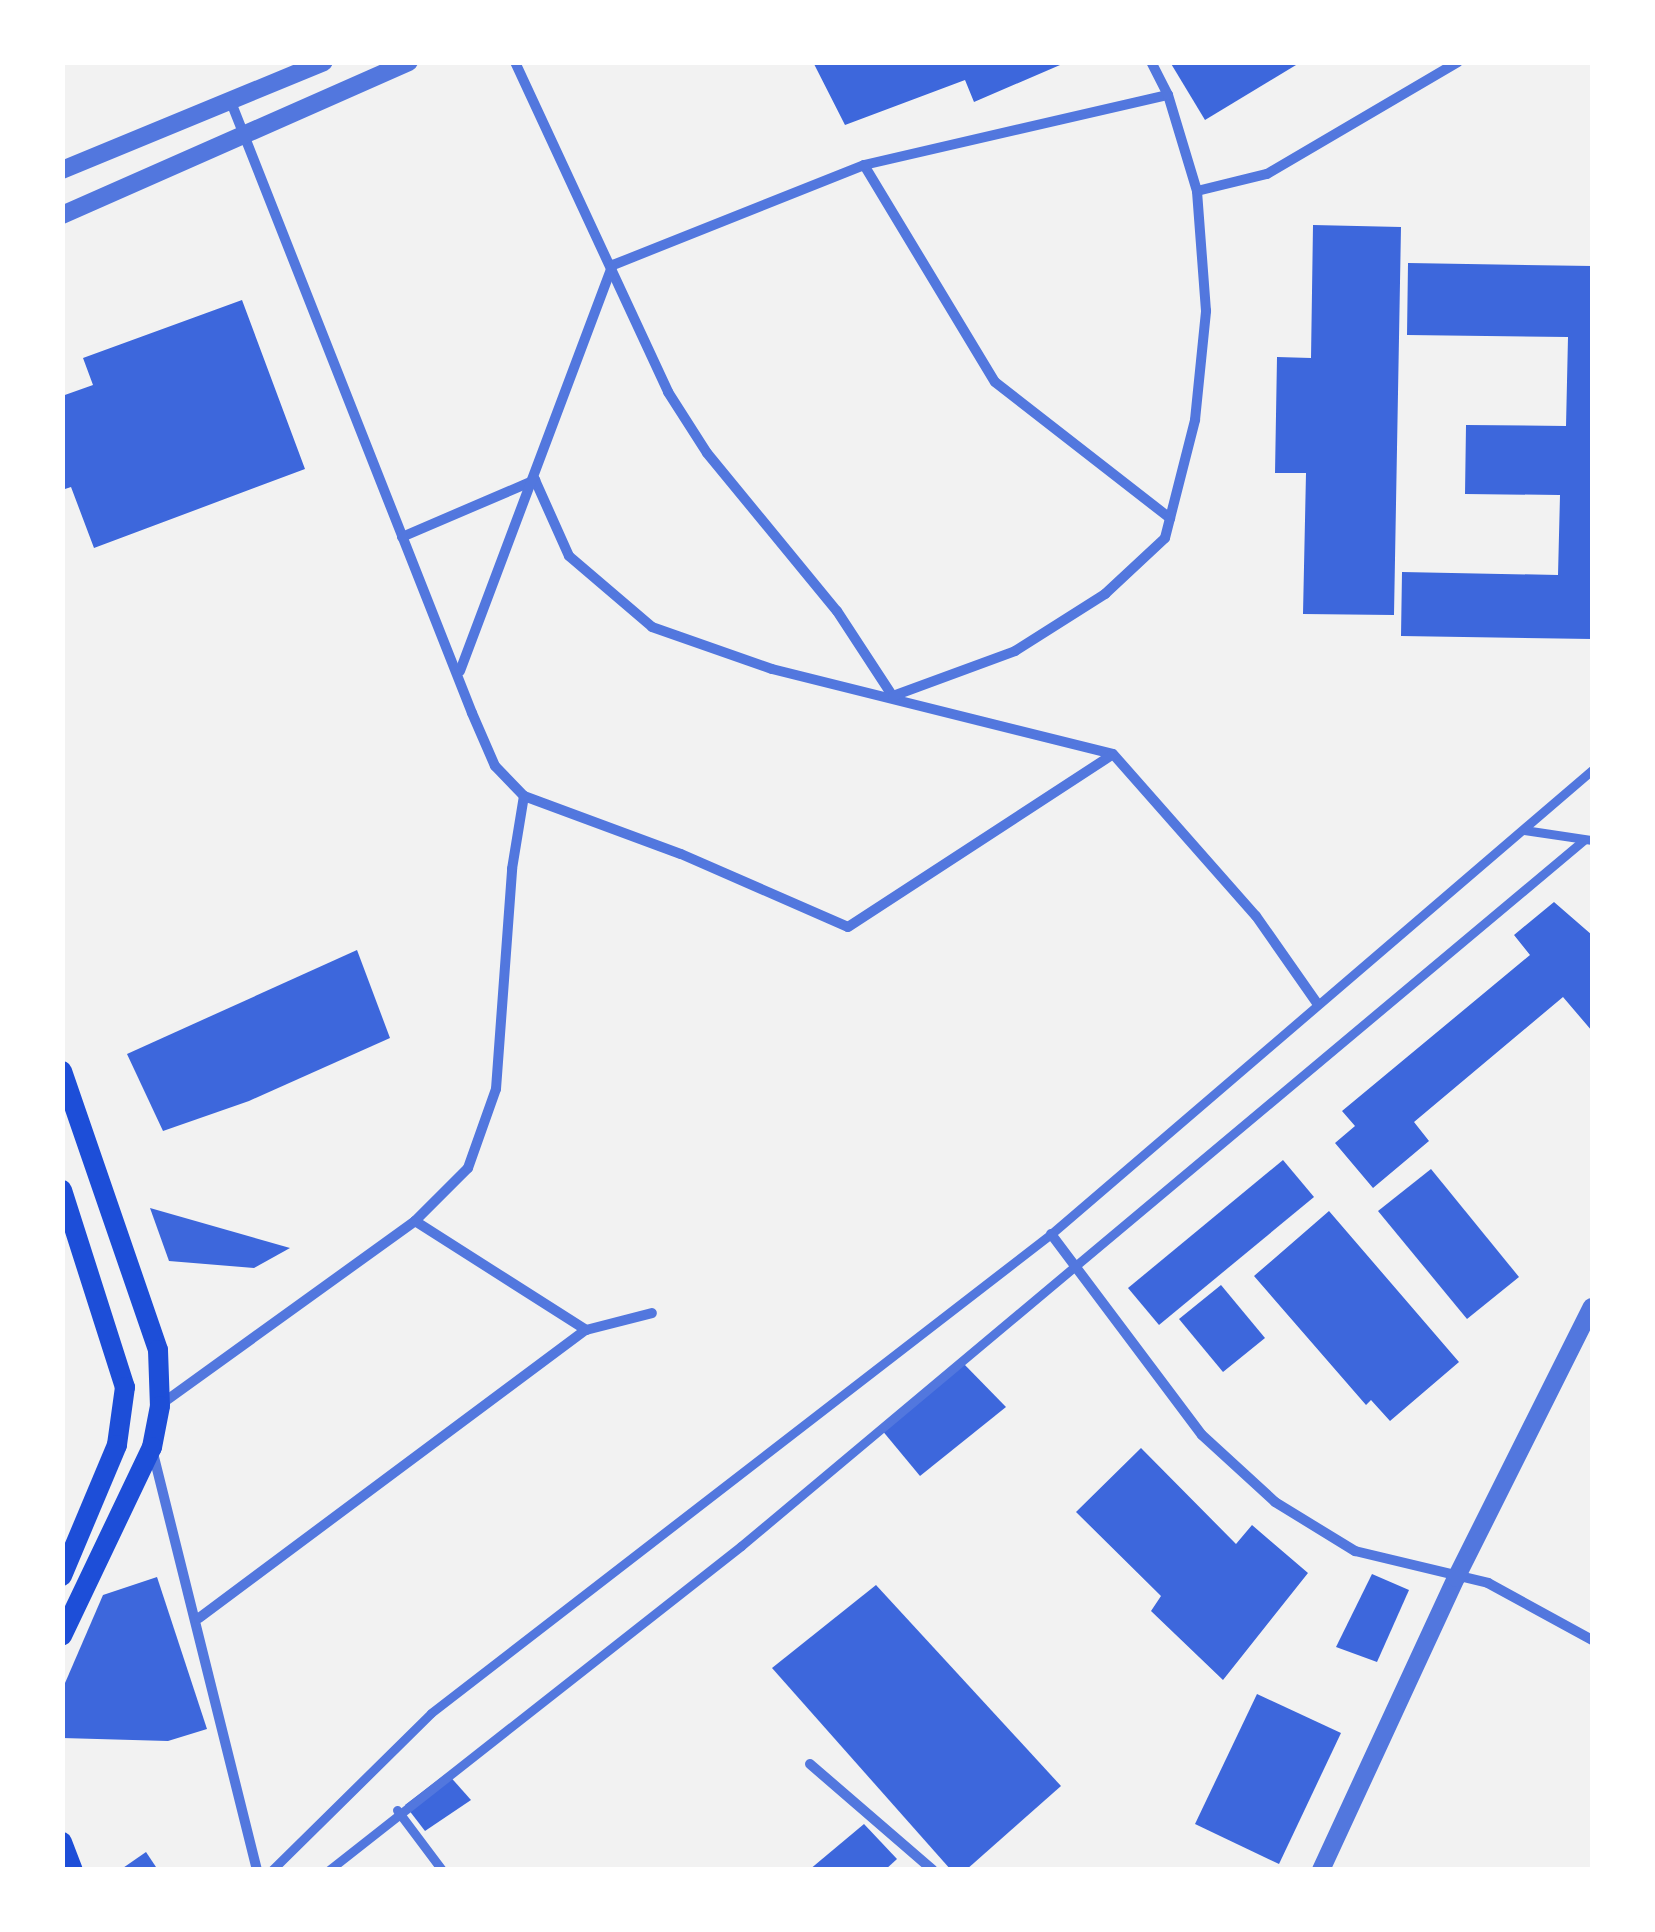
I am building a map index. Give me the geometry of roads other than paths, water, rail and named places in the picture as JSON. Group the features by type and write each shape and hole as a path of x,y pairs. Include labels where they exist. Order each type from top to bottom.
{"main road":[{"path":"62,1071 158,1350 160,1406 152,1447 62,1636"},
{"path":"62,1190 124,1386 117,1445 62,1576"},
{"path":"62,1842 73,1870"}],"street":[{"path":"62,170 324,62"},
{"path":"62,215 409,62"},
{"path":"515,62 668,392 707,453 837,612 892,696"},
{"path":"892,696 1015,652 1105,594 1165,538 1195,420 1206,311 1197,191 1168,95 1151,62"},
{"path":"1197,191 1267,174 1458,62"},
{"path":"459,672 535,480 612,265 864,165 1168,95"},
{"path":"230,102 495,766 524,796 681,854 848,927 1113,754"},
{"path":"864,165 995,382 1170,518"},
{"path":"402,538 535,480"},
{"path":"535,480 568,556 652,627 772,669 1113,754 1256,916 1316,1003"},
{"path":"272,1870 431,1712 1051,1234 1592,770"},
{"path":"160,1406 415,1221 468,1168 496,1089 512,869 524,796"},
{"path":"1524,830 1588,840"},
{"path":"329,1870 397,1810 740,1546 1588,840"},
{"path":"415,1221 586,1330"},
{"path":"1051,1234 1202,1435 1275,1502 1355,1551 1488,1583 1592,1640"},
{"path":"1322,1870 1456,1578 1592,1306"},
{"path":"199,1618 586,1330 652,1312"},
{"path":"152,1447 199,1618 256,1870"},
{"path":"810,1764 933,1870"},
{"path":"397,1810 442,1870"}]}
